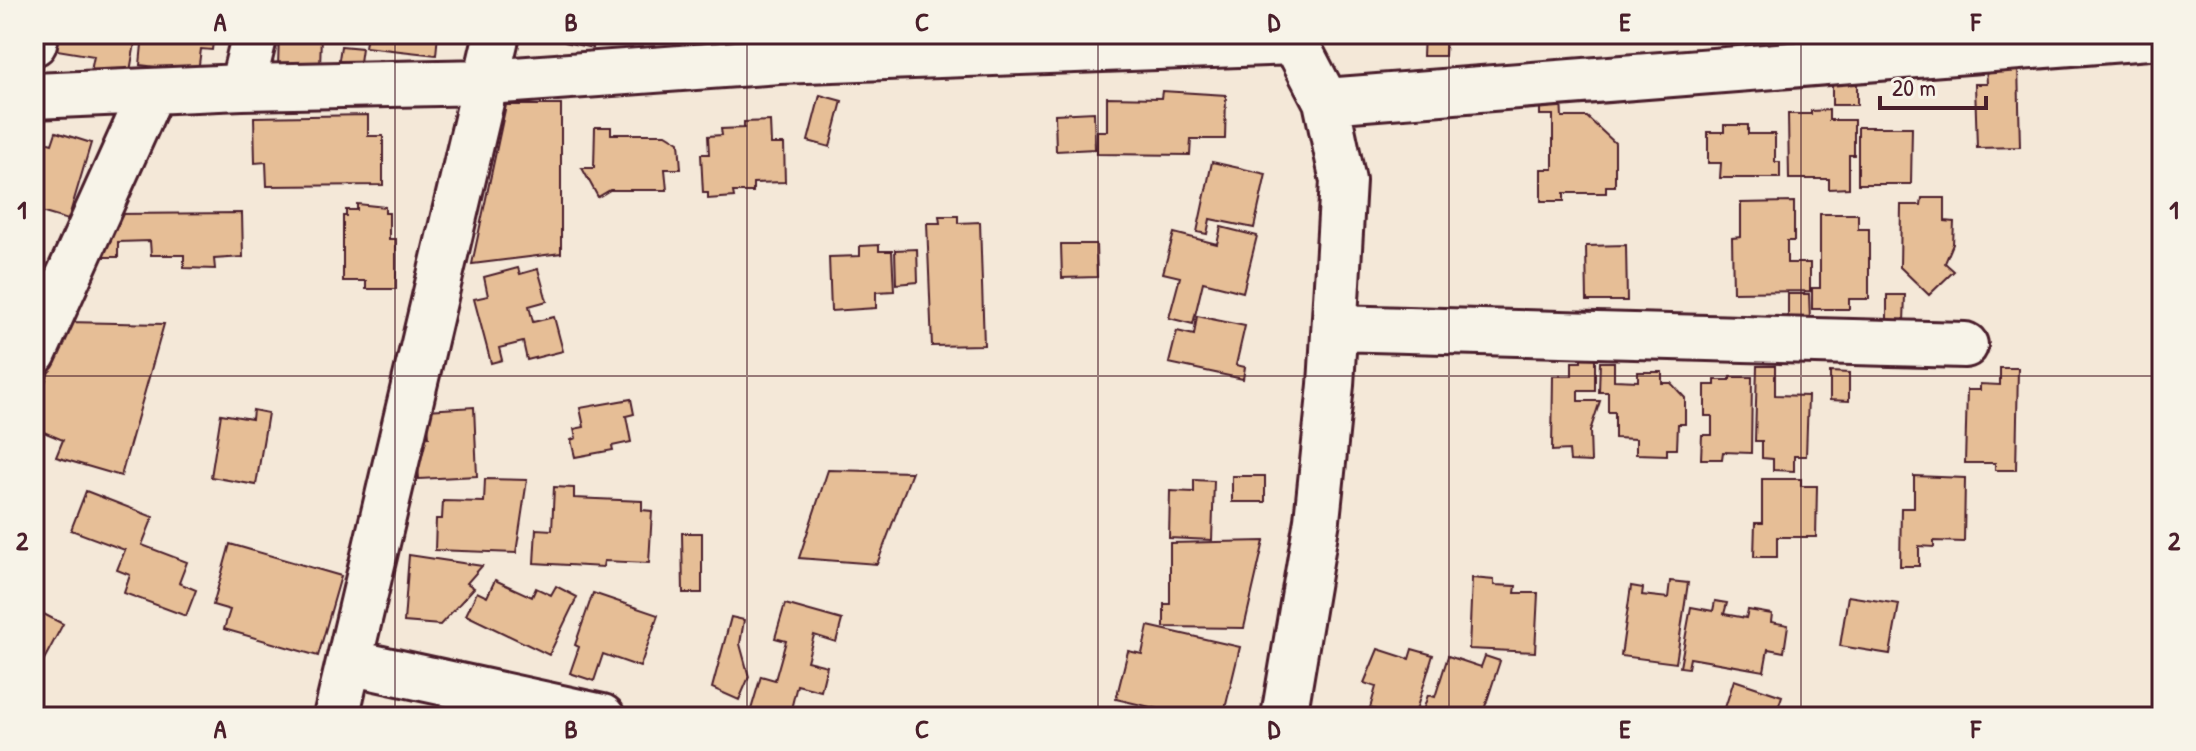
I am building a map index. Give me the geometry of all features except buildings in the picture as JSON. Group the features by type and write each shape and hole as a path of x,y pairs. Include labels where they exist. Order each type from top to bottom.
{"street":[{"path":"34,43 36,34"},
{"path":"242,87 255,34"},
{"path":"336,717 497,34"},
{"path":"1326,101 2162,36"},
{"path":"34,96 242,87 487,82 782,48 1292,38 1326,101 1343,181 1335,328 1317,520 1284,717"},
{"path":"34,353 152,91"},
{"path":"1335,328 1965,345"},
{"path":"349,662 602,717"}]}
